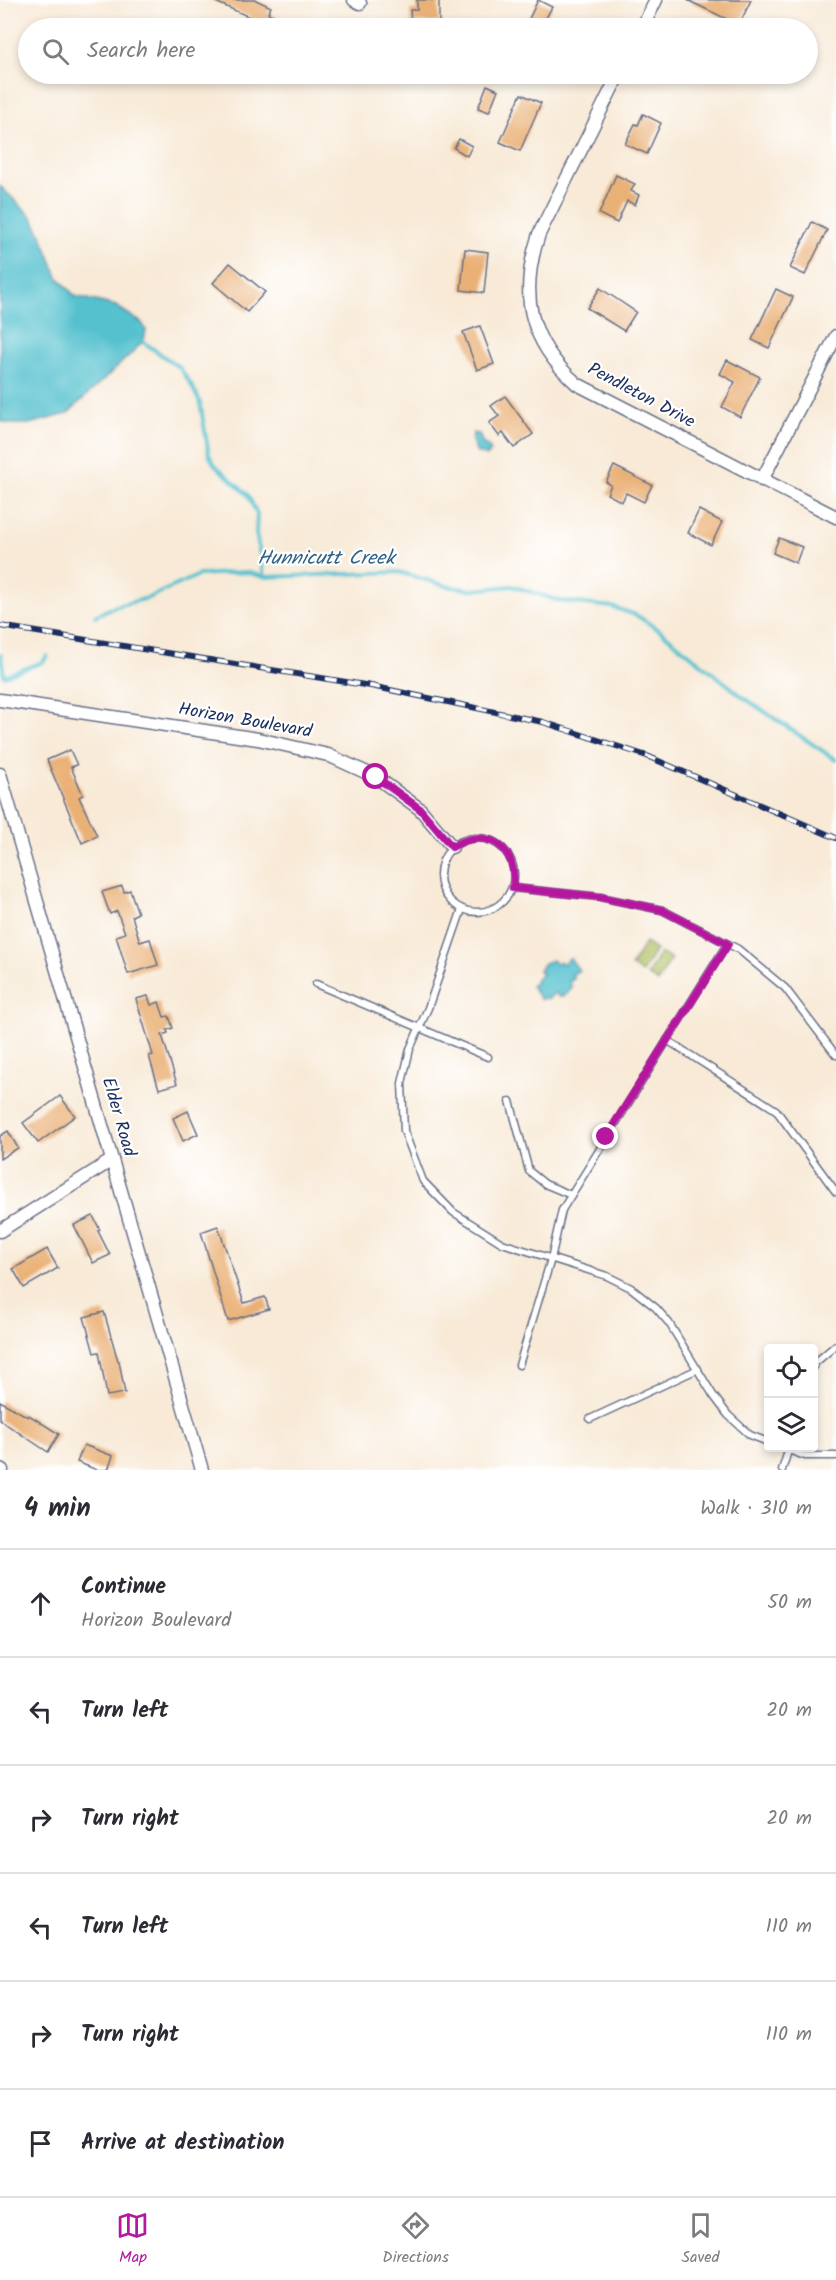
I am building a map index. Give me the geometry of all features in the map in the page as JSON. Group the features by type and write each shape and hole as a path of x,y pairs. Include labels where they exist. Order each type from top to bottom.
{"street":[{"path":"647,18 656,0"},
{"name":"Pendleton Drive","path":"614,84 539,234 531,257 528,297 540,339 550,356 577,384 836,518"},
{"path":"762,480 836,336"},
{"name":"Horizon Boulevard","path":"0,700 258,739 328,754 376,777 420,809 452,847"},
{"name":"Elder Road","path":"0,774 202,1470"},
{"path":"0,1231 112,1160"}],"lane":[{"path":"487,839 498,844 513,863 515,876 513,888 507,899 498,907 486,912 462,909 444,893 440,881 442,863 452,847 463,840 487,839"},
{"path":"513,888 600,897 662,910 738,949 784,988 836,1055"},
{"path":"462,909 410,1049 402,1083 404,1131 423,1182 453,1212 502,1243 608,1276 631,1288 656,1308 669,1323 713,1395 728,1415 750,1435 764,1440"},
{"path":"519,1365 551,1259 562,1210 728,944"},
{"path":"316,984 488,1056"},
{"path":"667,1040 776,1110 836,1192"},
{"path":"510,1101 529,1171 545,1184 571,1195"},
{"path":"818,1360 836,1345"},
{"path":"590,1419 698,1369"},
{"path":"782,1470 786,1452"},
{"path":"796,1452 805,1456 836,1456"}],"green space":[{"path":"645,943 656,950 642,973 631,966"},
{"path":"660,953 671,959 658,982 647,975"}],"water":[{"path":"0,186 32,217 58,277 75,296 116,306 142,323 146,330 144,340 134,351 67,414 29,424 11,424 0,421"},
{"path":"473,433 479,434 483,444 488,446 491,451 488,456 477,453 472,441"},
{"path":"570,958 579,970 572,975 574,979 569,982 572,987 570,991 561,997 556,993 548,999 545,997 541,1000 531,986 542,974 539,970 544,963 552,960 556,964 560,961 562,964"}],"building":[{"path":"211,0 256,0 271,7 268,13 278,18 252,18"},
{"path":"417,0 439,0 439,18 411,18 410,10 417,10"},
{"path":"538,0 552,7 546,18 529,18"},
{"path":"687,0 751,0 742,18 724,18"},
{"path":"487,85 498,90 489,112 478,108"},
{"path":"521,94 541,103 520,151 500,142"},
{"path":"643,114 661,123 647,154 625,144"},
{"path":"459,139 472,146 467,156 454,148"},
{"path":"616,175 635,184 631,191 639,195 635,205 627,201 617,223 599,214"},
{"path":"812,222 827,230 805,275 790,268"},
{"path":"465,249 488,252 484,293 461,290"},
{"path":"230,263 265,292 247,312 213,283"},
{"path":"600,288 636,312 624,331 587,308"},
{"path":"776,289 793,297 769,348 752,340"},
{"path":"480,326 494,364 477,370 463,332"},
{"path":"727,360 760,377 740,417 722,407 735,382 720,374"},
{"path":"505,396 533,434 514,448 503,433 499,436 489,423 499,416 491,406"},
{"path":"614,466 652,485 644,502 626,493 622,502 607,494 611,485 606,482"},
{"path":"699,510 722,522 711,545 688,533"},
{"path":"779,538 802,547 796,563 773,553"},
{"path":"70,750 77,765 71,767 83,795 79,797 97,836 82,843 47,760"},
{"path":"122,886 124,892 130,890 138,913 132,916 140,942 150,939 158,965 128,974 116,936 125,933 117,911 110,914 102,892"},
{"path":"148,996 151,1005 159,1002 164,1017 169,1016 173,1028 162,1035 177,1084 159,1089 149,1056 153,1055 136,999"},
{"path":"60,1096 75,1116 38,1143 23,1123"},
{"path":"188,1111 198,1134 183,1141 173,1118"},
{"path":"8,1131 18,1148 0,1159 0,1136"},
{"path":"93,1216 110,1255 93,1263 74,1225"},
{"path":"218,1226 244,1303 265,1297 269,1309 228,1321 201,1232"},
{"path":"47,1249 58,1268 24,1288 13,1269"},
{"path":"104,1312 119,1361 125,1393 107,1396 99,1352 94,1353 84,1317"},
{"path":"0,1401 28,1417 29,1415 59,1434 48,1452 0,1420"},
{"path":"84,1445 113,1456 108,1470 97,1470 77,1462"}],"waterway":[{"path":"142,341 180,368 192,386 200,402 209,455 215,465 248,495 257,514 256,533 264,577"},
{"name":"Hunnicutt Creek","path":"95,616 113,607 148,598 199,575 246,572 264,577 399,572 447,586 471,590 512,586 560,601 612,607 636,615 662,632 743,697 836,760"},
{"path":"1,655 4,676 43,662 47,656"}],"railway":[{"path":"0,626 371,686 543,722 647,756 836,838"}],"route":[{"path":"376,777 420,809 452,847 463,840 475,838 487,839 498,844 513,863 515,876 513,888 600,897 662,910 728,944 606,1137"}]}
